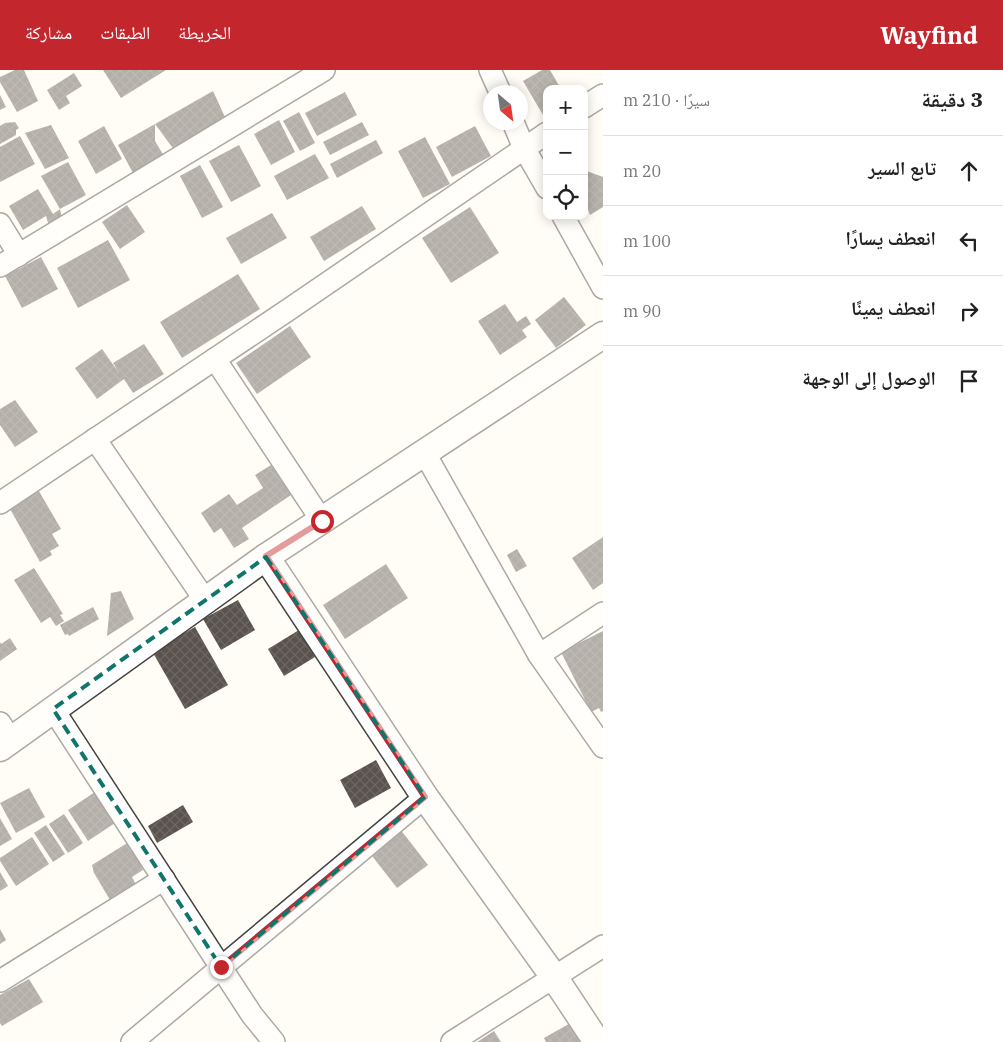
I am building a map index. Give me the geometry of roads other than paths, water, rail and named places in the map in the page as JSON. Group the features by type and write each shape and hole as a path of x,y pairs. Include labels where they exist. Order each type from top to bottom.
{"street":[{"path":"0,266 324,70"},
{"path":"490,70 497,85"},
{"path":"588,104 603,94"},
{"path":"516,130 524,148 543,181"},
{"path":"0,503 543,136"},
{"path":"565,220 603,288"},
{"path":"0,224 19,255"},
{"path":"4,737 53,709 266,556 603,335"},
{"path":"215,359 322,521"},
{"path":"95,439 205,600"},
{"path":"424,452 539,655 603,747"},
{"path":"266,556 425,797 554,977 597,1042"},
{"path":"539,655 603,613"},
{"path":"53,709 252,1015 274,1042"},
{"path":"132,1042 425,797"},
{"path":"0,980 164,879"},
{"path":"452,1042 603,946"}]}
